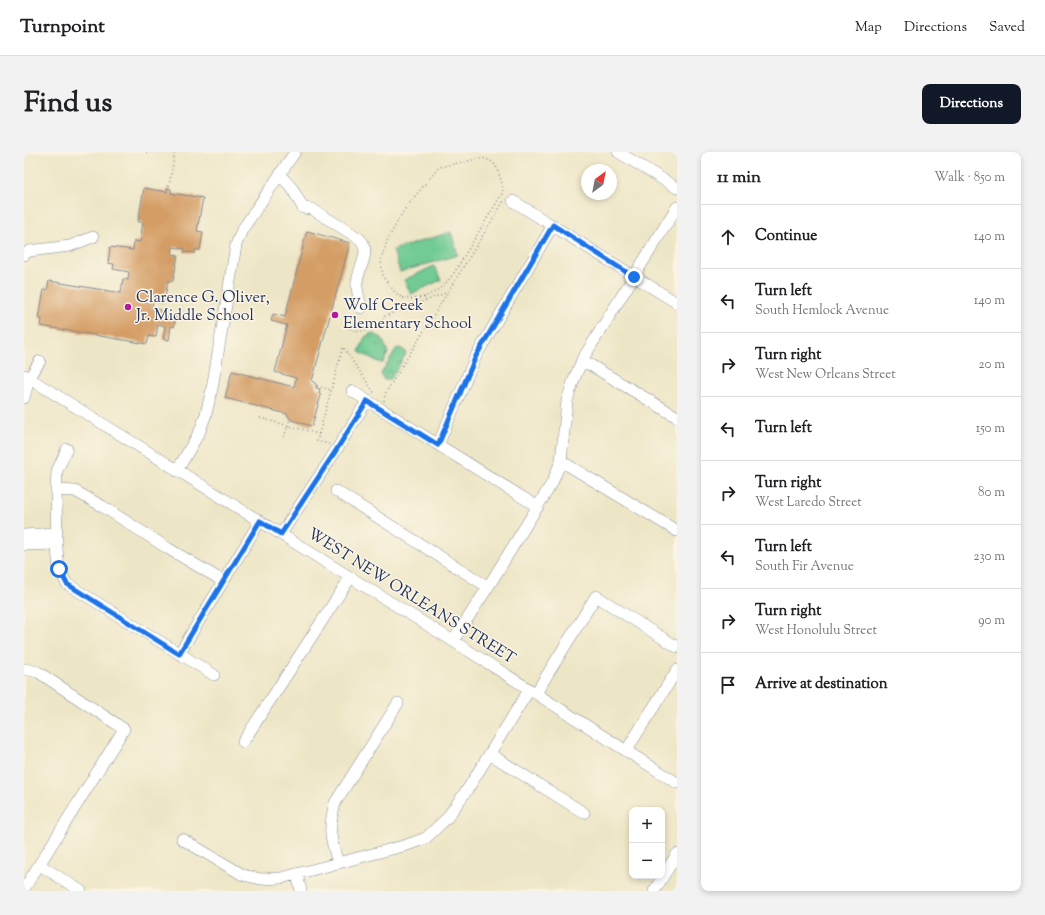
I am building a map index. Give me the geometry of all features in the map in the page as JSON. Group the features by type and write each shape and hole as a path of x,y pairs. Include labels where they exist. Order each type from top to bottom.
{"street":[{"path":"177,471 200,431 206,414 212,389 236,245 242,230 295,152"},
{"path":"618,152 677,188"},
{"path":"280,175 292,188 302,208 312,209 363,242 366,251 357,283 361,308"},
{"path":"509,200 553,225 677,303"},
{"path":"453,641 552,483 561,461 567,401 572,382 582,360 677,207"},
{"path":"438,445 476,356 553,225"},
{"path":"24,255 29,251 70,246 93,237"},
{"path":"582,360 677,417"},
{"path":"24,398 26,379 40,362"},
{"name":"WEST NEW ORLEANS STREET","path":"26,379 281,534 677,783"},
{"path":"352,391 371,397 438,445 538,507"},
{"path":"281,534 371,397"},
{"path":"67,449 57,472 56,490 59,569 67,584 214,675"},
{"path":"561,461 677,531"},
{"path":"56,490 75,491 89,498 223,581"},
{"path":"336,491 488,587"},
{"path":"179,654 260,521"},
{"path":"27,540 57,538"},
{"path":"244,742 350,578"},
{"path":"182,839 243,875 261,879 281,878 407,845 426,838 447,818 596,596 677,647"},
{"path":"24,669 38,672 49,678 124,729 24,889"},
{"path":"626,751 677,670"},
{"path":"338,863 330,836 331,821 336,803 398,703"},
{"path":"490,754 584,813"},
{"path":"654,891 677,854"},
{"path":"40,865 81,891"},
{"path":"297,874 301,891"}],"path":[{"path":"146,152 158,152"},
{"path":"169,186 175,152"},
{"path":"482,158 491,161 496,166 503,192 446,284 436,292 424,297 412,299 402,298 394,291 384,278 381,260 390,234 404,210 439,167 482,158"},
{"path":"383,402 385,394 448,292 509,200"},
{"path":"348,322 344,326 351,330 367,330 376,326 385,316 448,292"},
{"path":"331,444 317,441 343,347 371,397"},
{"path":"317,386 331,390"},
{"path":"260,418 319,434"},
{"path":"284,437 290,418"}],"green space":[{"path":"451,232 458,255 400,272 393,250"},
{"path":"434,266 441,280 411,294 404,280"},
{"path":"372,333 382,338 388,353 383,363 359,352 365,337"},
{"path":"400,348 405,351 406,354 390,380 384,380 381,374 396,349"}],"building":[{"path":"144,188 167,192 167,188 171,189 171,193 203,198 197,231 203,232 200,250 195,250 195,253 184,252 185,249 173,247 172,254 178,255 173,281 168,281 164,303 153,301 152,308 161,310 160,314 176,317 174,327 171,326 169,340 163,339 165,326 158,324 156,337 149,336 147,344 41,326 42,319 39,318 44,289 47,290 49,281 121,293 123,279 128,280 129,272 113,269 114,264 108,263 110,247 133,250 134,241 140,242 143,222 138,222"},
{"path":"307,231 350,243 312,381 316,384 316,388 320,389 319,394 321,395 312,426 291,420 287,414 225,398 232,371 294,387 296,378 275,372 287,325 271,321 273,314 285,317"}],"place":[{"name":"Clarence G. Oliver, Jr. Middle School","path":"128,307"},
{"name":"Wolf Creek Elementary School","path":"335,315"}],"route":[{"path":"59,569 67,584 179,654 260,521 281,534 367,401 438,445 476,356 553,225 634,277"}]}
